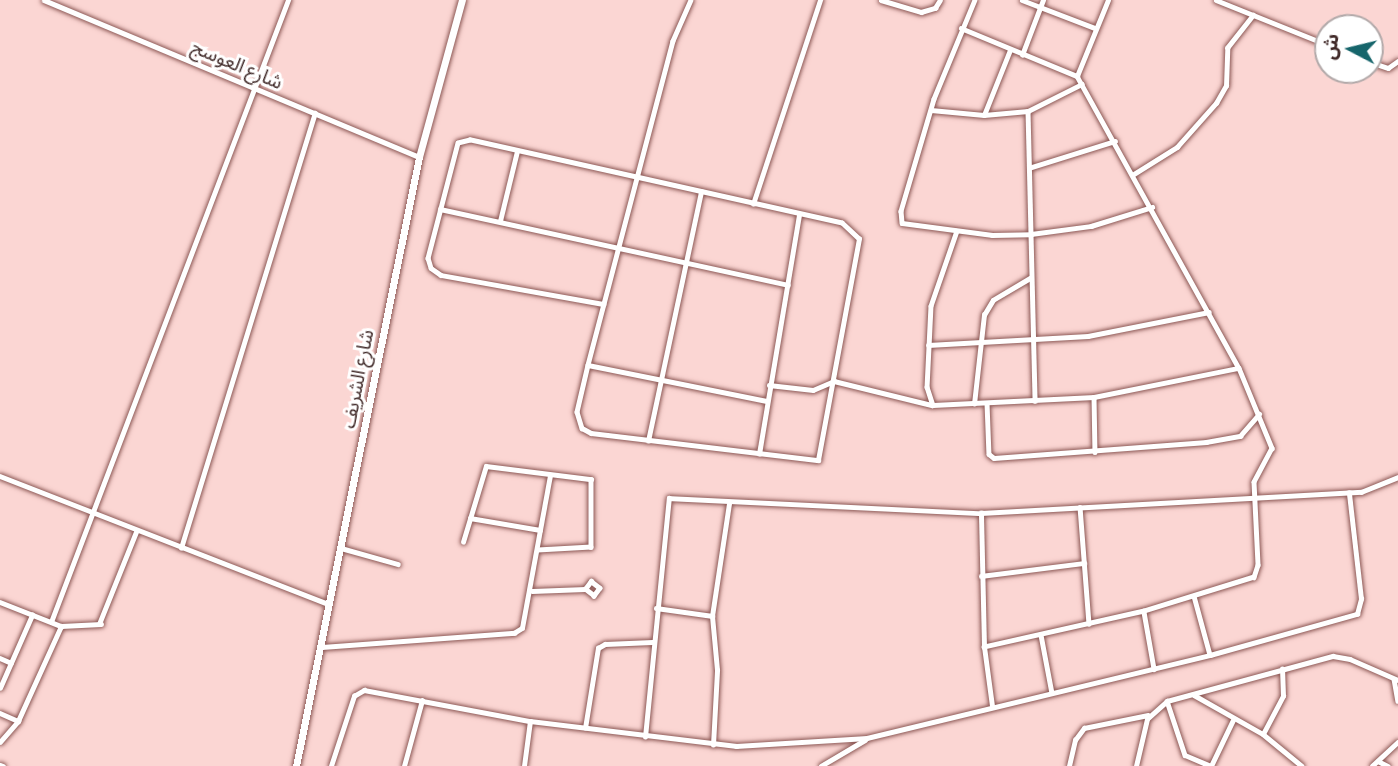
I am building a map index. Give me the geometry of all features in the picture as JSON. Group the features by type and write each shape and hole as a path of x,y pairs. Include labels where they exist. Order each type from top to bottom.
{"main road":[{"name":"شارع الشريف","path":"296,766 419,157 462,0"}],"street":[{"name":"شارع العوسج","path":"44,0 419,157"},
{"path":"51,622 288,0"},
{"path":"603,304 436,273 428,258 458,143 470,140 636,178 701,192 799,215 842,223 859,239 818,460 648,441 582,428 577,412 618,246 636,178 673,41 691,0"},
{"path":"753,204 820,0"},
{"path":"881,0 921,12 935,8 940,0"},
{"path":"975,0 961,28 931,110 900,220 906,224 957,231 1031,234 1091,226 1152,206"},
{"path":"1022,0 1095,28"},
{"path":"1021,55 1043,0"},
{"path":"1077,76 1108,0"},
{"path":"1216,0 1314,39"},
{"path":"1134,174 1177,147 1216,103 1226,86 1227,48 1253,15"},
{"path":"961,28 1077,76 1152,206 1239,368 1272,448 1256,474 1254,496 1257,572 1249,580 1144,611 984,647"},
{"path":"984,115 1010,50"},
{"path":"931,110 984,115 1028,111 1082,84"},
{"path":"1028,111 1035,401"},
{"path":"181,548 315,113"},
{"path":"1029,168 1115,141"},
{"path":"500,222 517,151"},
{"path":"648,441 701,192"},
{"path":"439,209 788,285"},
{"path":"759,454 799,215"},
{"path":"933,405 927,387 933,297 957,231"},
{"path":"974,404 984,315 993,300 1030,278"},
{"path":"928,345 1111,333 1209,313"},
{"path":"588,365 660,383 766,401"},
{"path":"769,385 813,390 834,381 933,405 974,404 1094,397 1239,368"},
{"path":"1094,397 1095,452"},
{"path":"987,403 991,457 1095,452 1233,438 1250,428 1259,413"},
{"path":"463,542 486,466 594,481 593,542 587,549 538,550"},
{"path":"0,476 136,532 330,605"},
{"path":"322,647 514,633 527,619 550,476"},
{"path":"645,737 667,500 677,496 729,503 981,513 1349,492 1371,490 1398,477"},
{"path":"331,766 359,692 422,699 530,721 713,745 867,738 1210,655 1357,614 1361,600 1349,492"},
{"path":"713,745 717,670 712,616 729,503"},
{"path":"1080,506 1089,624"},
{"path":"981,513 984,647 992,706"},
{"path":"470,517 540,530"},
{"path":"0,602 61,626 100,624 136,532"},
{"path":"341,548 398,564"},
{"path":"981,576 1084,563"},
{"path":"531,591 585,589"},
{"path":"1194,596 1210,655"},
{"path":"656,608 712,616"},
{"path":"1144,611 1154,670"},
{"path":"0,688 32,615"},
{"path":"0,742 18,721 61,626"},
{"path":"1041,635 1052,693"},
{"path":"585,728 598,648 605,644 652,642"},
{"path":"1069,766 1075,740 1084,728 1149,714 1167,701 1340,656 1396,679 1398,701"},
{"path":"0,658 11,663"},
{"path":"1263,734 1283,696 1282,669"},
{"path":"1193,694 1233,720 1263,734 1302,766"},
{"path":"404,766 422,699"},
{"path":"1167,701 1185,755 1211,766 1233,720"},
{"path":"0,713 18,721"},
{"path":"1136,766 1149,714"},
{"path":"524,766 530,721"},
{"path":"821,766 867,738"},
{"path":"1372,766 1398,742"},
{"path":"1378,761 1388,766"}]}
